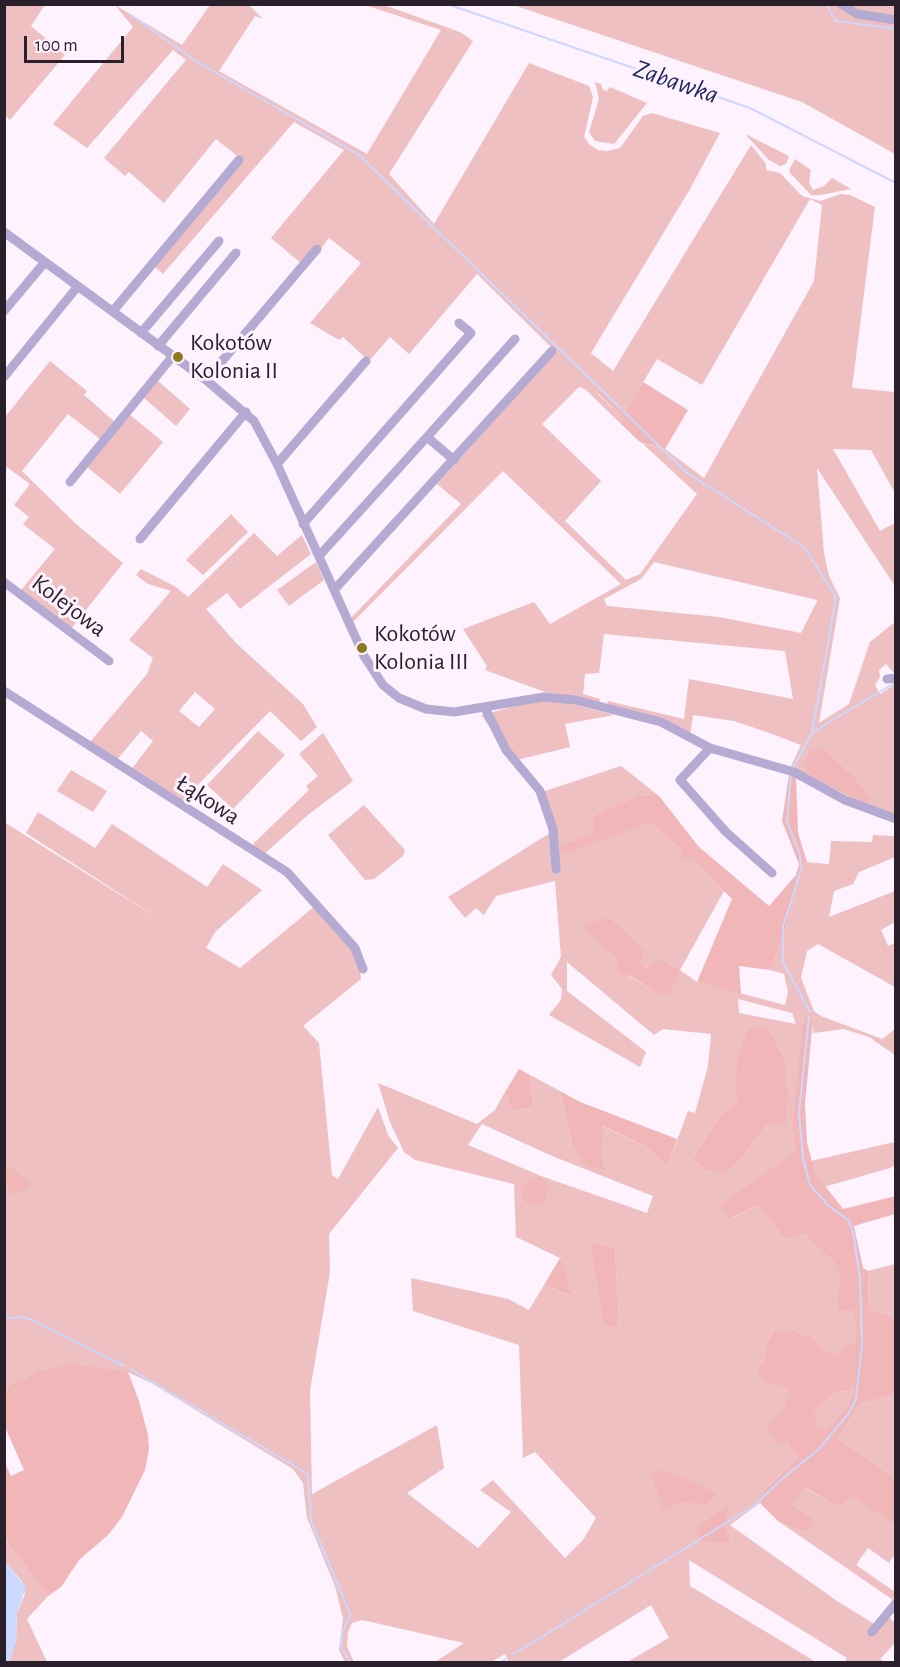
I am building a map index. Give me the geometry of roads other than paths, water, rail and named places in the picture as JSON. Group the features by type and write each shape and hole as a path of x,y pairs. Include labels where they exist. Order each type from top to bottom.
{"street":[{"path":"841,4 857,14 896,20"},
{"path":"113,311 239,160"},
{"path":"4,232 206,380 254,421 277,464 373,671 399,698 413,706 454,712 526,699 561,697 661,722 710,748 794,772 845,800 896,819"},
{"path":"141,333 219,241"},
{"path":"206,380 316,249"},
{"path":"158,346 236,253"},
{"path":"4,311 45,262"},
{"path":"4,377 78,286"},
{"path":"303,524 471,333 459,322"},
{"path":"319,556 515,339"},
{"path":"334,590 552,351"},
{"path":"70,482 172,357"},
{"path":"277,464 366,361"},
{"path":"140,539 246,412"},
{"path":"427,437 453,460"},
{"name":"Kolejowa","path":"4,582 110,661"},
{"name":"Łąkowa","path":"4,691 287,873 355,948 363,969"},
{"path":"484,708 506,750 540,791 553,830 556,869"},
{"path":"710,748 680,780 726,832 772,873"},
{"path":"872,1632 896,1603"}],"water":[{"path":"5,1562 26,1587 17,1613 16,1641 9,1662 4,1662"}],"waterway":[{"name":"Zabawka","path":"447,4 750,108 896,183"},
{"path":"826,4 836,21 896,29"},
{"path":"131,15 199,63 359,155 687,473 804,547 835,595 835,603 812,733 794,766"},
{"path":"813,732 896,682"},
{"path":"791,775 787,821 800,855 801,869 783,927 783,962 810,1012"},
{"path":"514,1654 755,1505 783,1478 819,1449 849,1413 856,1399 862,1345 860,1278 853,1232 849,1221 828,1205 810,1185 803,1158 799,1113 809,1017"},
{"path":"4,1318 23,1317 32,1320 124,1366"},
{"path":"130,1369 308,1474 311,1521 350,1614 342,1634 341,1647 350,1662"},
{"path":"501,1662 506,1659"}],"place":[{"name":"Kokotów Kolonia II","path":"178,357"},
{"name":"Kokotów Kolonia III","path":"362,648"}]}
